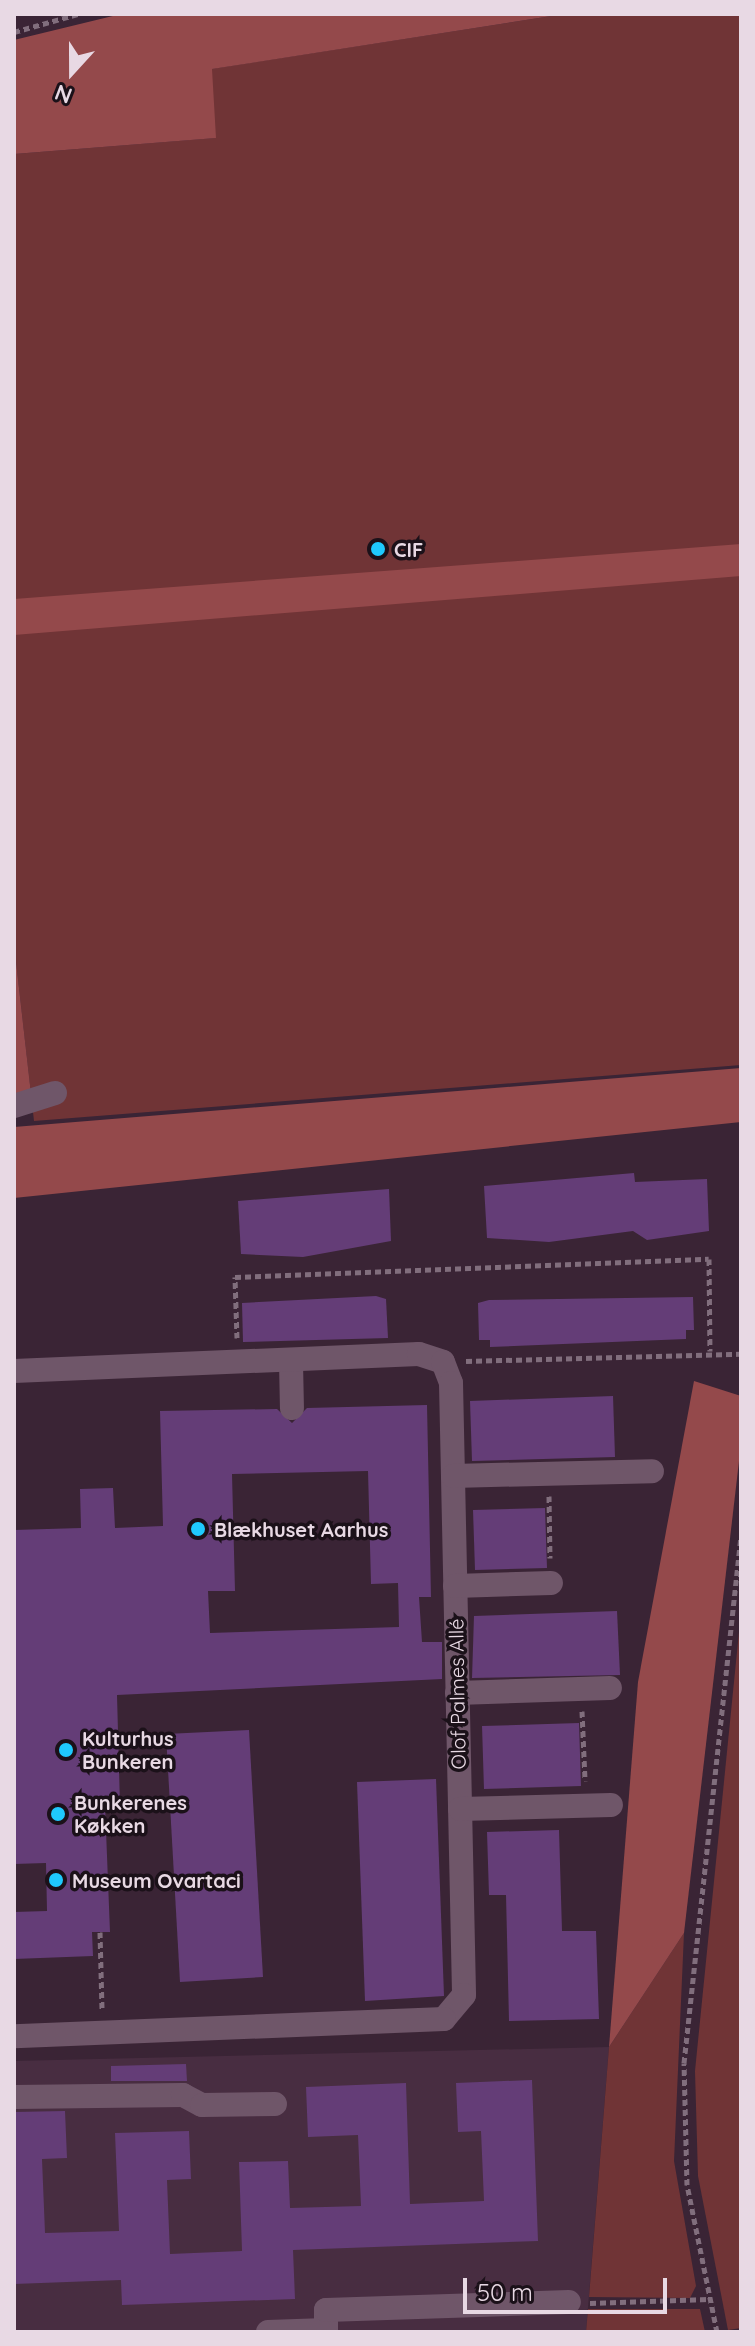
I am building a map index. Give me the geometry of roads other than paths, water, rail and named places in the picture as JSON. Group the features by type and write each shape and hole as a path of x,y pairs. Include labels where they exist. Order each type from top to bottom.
{"street":[{"path":"14,1106 55,1093"},
{"name":"Olof Palmes Allé","path":"14,2036 444,2019 464,1995 451,1383 443,1362 419,1354 291,1362"},
{"path":"14,1371 291,1362 292,1408"},
{"path":"453,1476 652,1471"},
{"path":"455,1586 551,1583"},
{"path":"457,1693 610,1688"},
{"path":"460,1809 611,1805"},
{"path":"14,2097 183,2095 202,2105 275,2104"},
{"path":"268,2332 326,2330 326,2310 569,2302"}],"place":[{"name":"CIF","path":"378,549"},
{"name":"Blækhuset Aarhus","path":"198,1529"},
{"name":"Kulturhus Bunkeren","path":"66,1750"},
{"name":"Bunkerenes Køkken","path":"58,1814"},
{"name":"Museum Ovartaci","path":"56,1880"}]}
